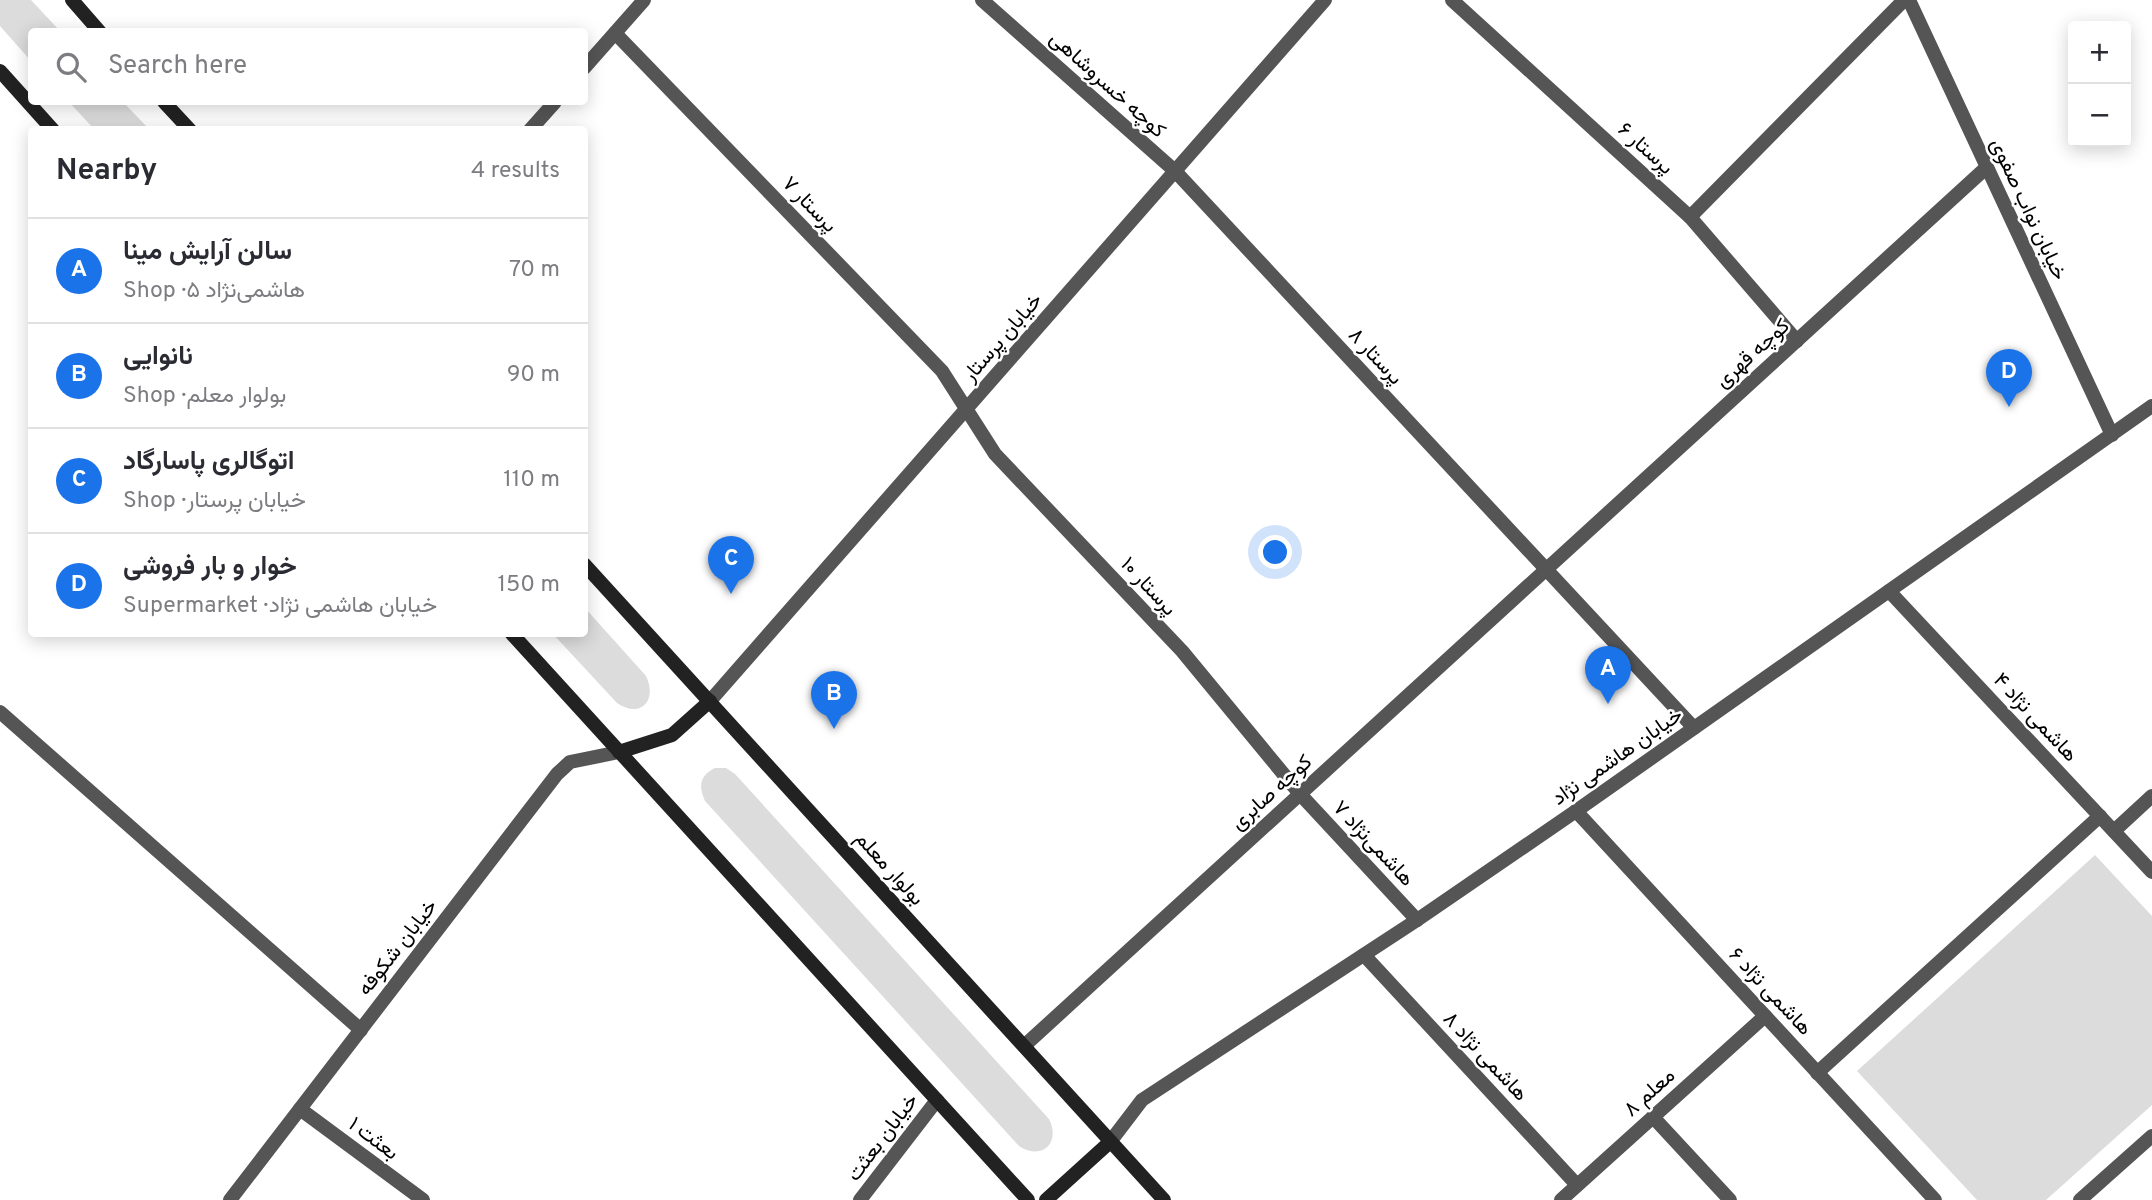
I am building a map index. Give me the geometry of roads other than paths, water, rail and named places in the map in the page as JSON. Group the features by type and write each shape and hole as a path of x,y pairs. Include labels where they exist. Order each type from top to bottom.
{"main road":[{"path":"72,0 96,28"},
{"path":"0,71 28,102"},
{"path":"31,105 49,126"},
{"path":"167,105 186,126"},
{"name":"بولوار معلم","path":"588,568 1164,1200"},
{"path":"515,637 1028,1200"},
{"path":"619,751 672,735 709,701"},
{"path":"1046,1200 1110,1142"}],"street":[{"path":"588,63 644,0"},
{"name":"کوچه خسروشاهی","path":"982,0 1175,171"},
{"name":"خیابان پرستار","path":"709,701 1325,0"},
{"name":"پرستار ۶","path":"1452,0 1690,217 1797,341"},
{"path":"1690,217 1907,0"},
{"name":"خیابان نواب صفوی","path":"1907,0 2112,435"},
{"name":"پرستار ۷","path":"615,33 942,371 967,409"},
{"path":"534,126 552,105"},
{"name":"کوچه قهری","path":"1546,569 1987,167"},
{"name":"پرستار ۸","path":"1175,171 1694,728"},
{"name":"خیابان هاشمی نژاد","path":"1110,1142 1142,1100 1417,920 1576,811 2152,406"},
{"name":"پرستار ۱۰","path":"967,409 995,454 1182,650 1300,794"},
{"name":"کوچه صابری","path":"1024,1046 1546,569"},
{"name":"هاشمی نژاد ۴","path":"1889,591 2152,872"},
{"path":"0,712 360,1030"},
{"name":"خیابان شکوفه","path":"230,1200 558,774 570,762 619,751"},
{"name":"هاشمی‌نژاد ۷","path":"1300,794 1417,920"},
{"path":"2114,831 2152,796"},
{"name":"هاشمی نژاد ۶","path":"1576,811 1935,1200"},
{"path":"1817,1073 2100,816"},
{"name":"هاشمی نژاد ۸","path":"1364,955 1577,1185"},
{"name":"معلم ۸","path":"1561,1200 1765,1016"},
{"name":"خیابان بعثت","path":"860,1200 937,1100"},
{"name":"بعثت ۱","path":"300,1109 423,1200"},
{"path":"1653,1117 1730,1200"},
{"path":"2080,1200 2152,1136"}],"place":[{"name":"خوار و بار فروشی","path":"2009,407"},
{"name":"اتوگالری پاسارگاد","path":"731,594"},
{"name":"سالن آرایش مینا","path":"1608,704"},
{"name":"نانوایی","path":"834,729"}]}
